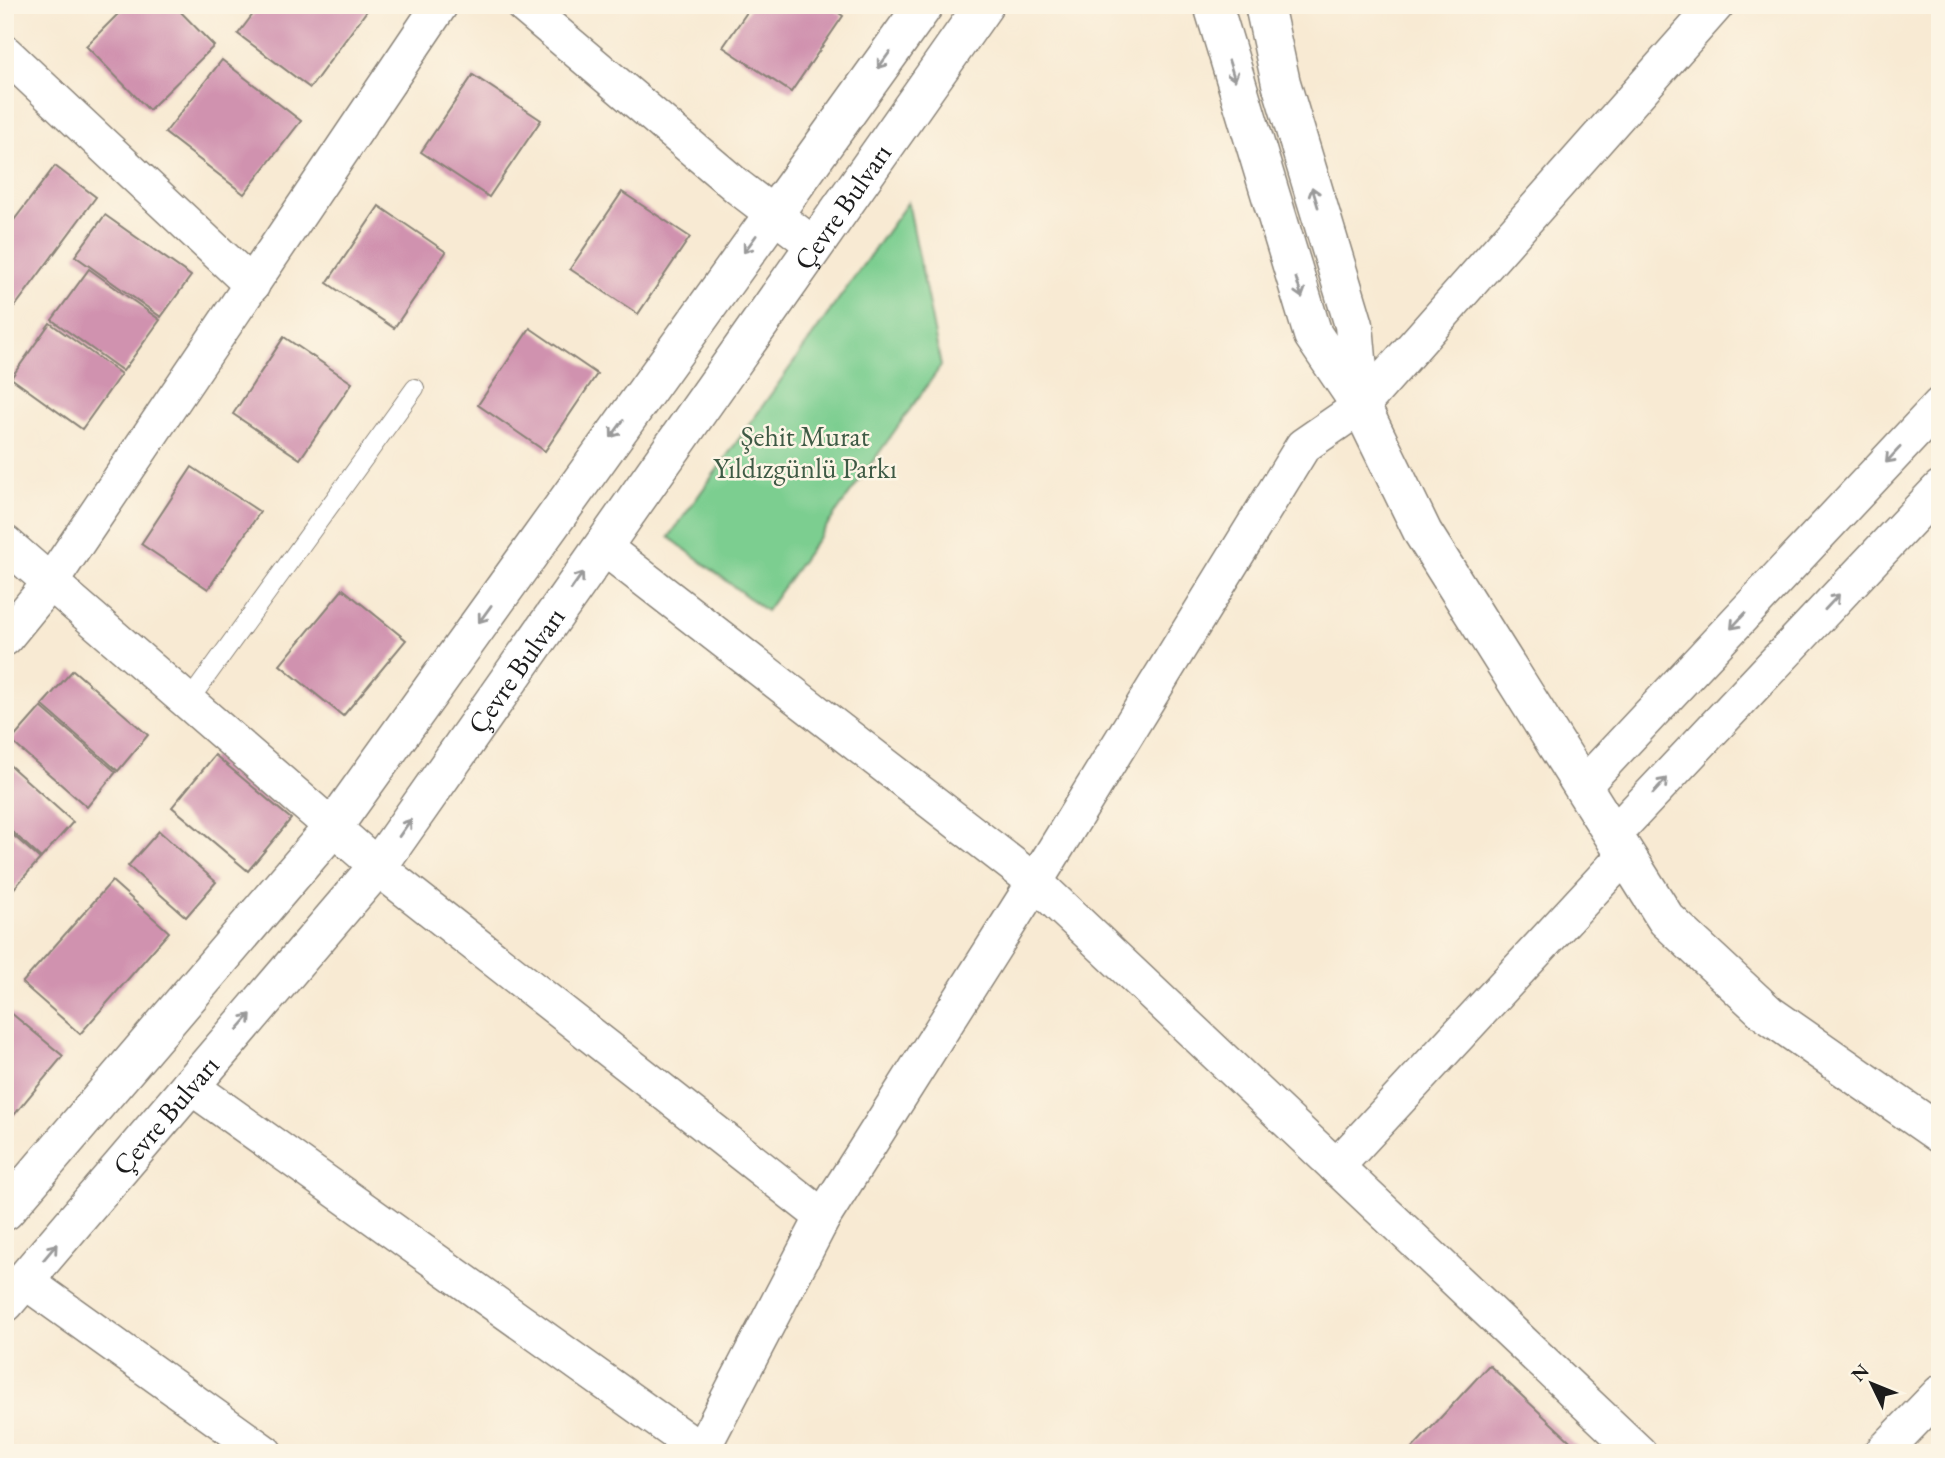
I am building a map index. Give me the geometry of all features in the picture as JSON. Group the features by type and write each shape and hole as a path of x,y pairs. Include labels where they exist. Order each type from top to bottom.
{"main road":[{"name":"Çevre Bulvarı","path":"5,1212 333,827 924,5"},
{"name":"Çevre Bulvarı","path":"15,1292 378,866 984,5"},
{"path":"1213,5 1313,335 1361,406 1423,533 1666,919 1768,1014 1935,1123"},
{"path":"1264,5 1281,83 1354,325 1361,406"}],"street":[{"path":"5,638 50,583 440,5"},
{"path":"523,5 815,246"},
{"path":"189,1085 702,1452 823,1217 1035,882 1303,446 1361,406 1716,5"},
{"path":"5,53 252,285"},
{"path":"1582,787 1940,405"},
{"path":"1336,1167 1619,845 1940,488"},
{"path":"5,543 378,866 823,1217"},
{"path":"602,546 1035,882 1639,1453"},
{"path":"15,1292 265,1453"},
{"path":"1882,1453 1940,1393"}],"lane":[{"path":"188,702 415,388"}],"green space":[{"name":"Şehit Murat Yıldızgünlü Parkı","path":"908,202 941,366 766,611 669,537"}],"building":[{"path":"127,5 174,5 214,46 149,110 86,46"},
{"path":"260,5 371,5 310,88 238,34"},
{"path":"752,5 828,5 843,16 791,92 723,47"},
{"path":"222,60 301,121 244,194 165,133"},
{"path":"473,75 541,120 489,197 421,152"},
{"path":"55,166 96,197 5,320 5,232"},
{"path":"622,192 690,237 638,314 570,269"},
{"path":"379,206 446,252 394,328 327,283"},
{"path":"105,215 191,276 161,317 75,256"},
{"path":"89,269 160,320 123,371 52,320"},
{"path":"50,323 121,374 82,429 11,378"},
{"path":"530,328 597,374 545,451 478,405"},
{"path":"284,337 352,383 300,459 233,414"},
{"path":"192,467 260,512 208,589 141,544"},
{"path":"343,589 406,640 343,716 280,665"},
{"path":"73,670 148,735 118,771 42,705"},
{"path":"41,707 116,772 87,807 11,741"},
{"path":"215,755 291,819 248,871 172,807"},
{"path":"5,761 73,822 41,858 5,825"},
{"path":"5,828 40,859 9,894 5,890"},
{"path":"159,831 216,882 186,917 128,866"},
{"path":"112,881 169,932 80,1034 22,983"},
{"path":"5,1008 63,1056 5,1126"},
{"path":"1489,1365 1583,1453 1408,1453"}]}
